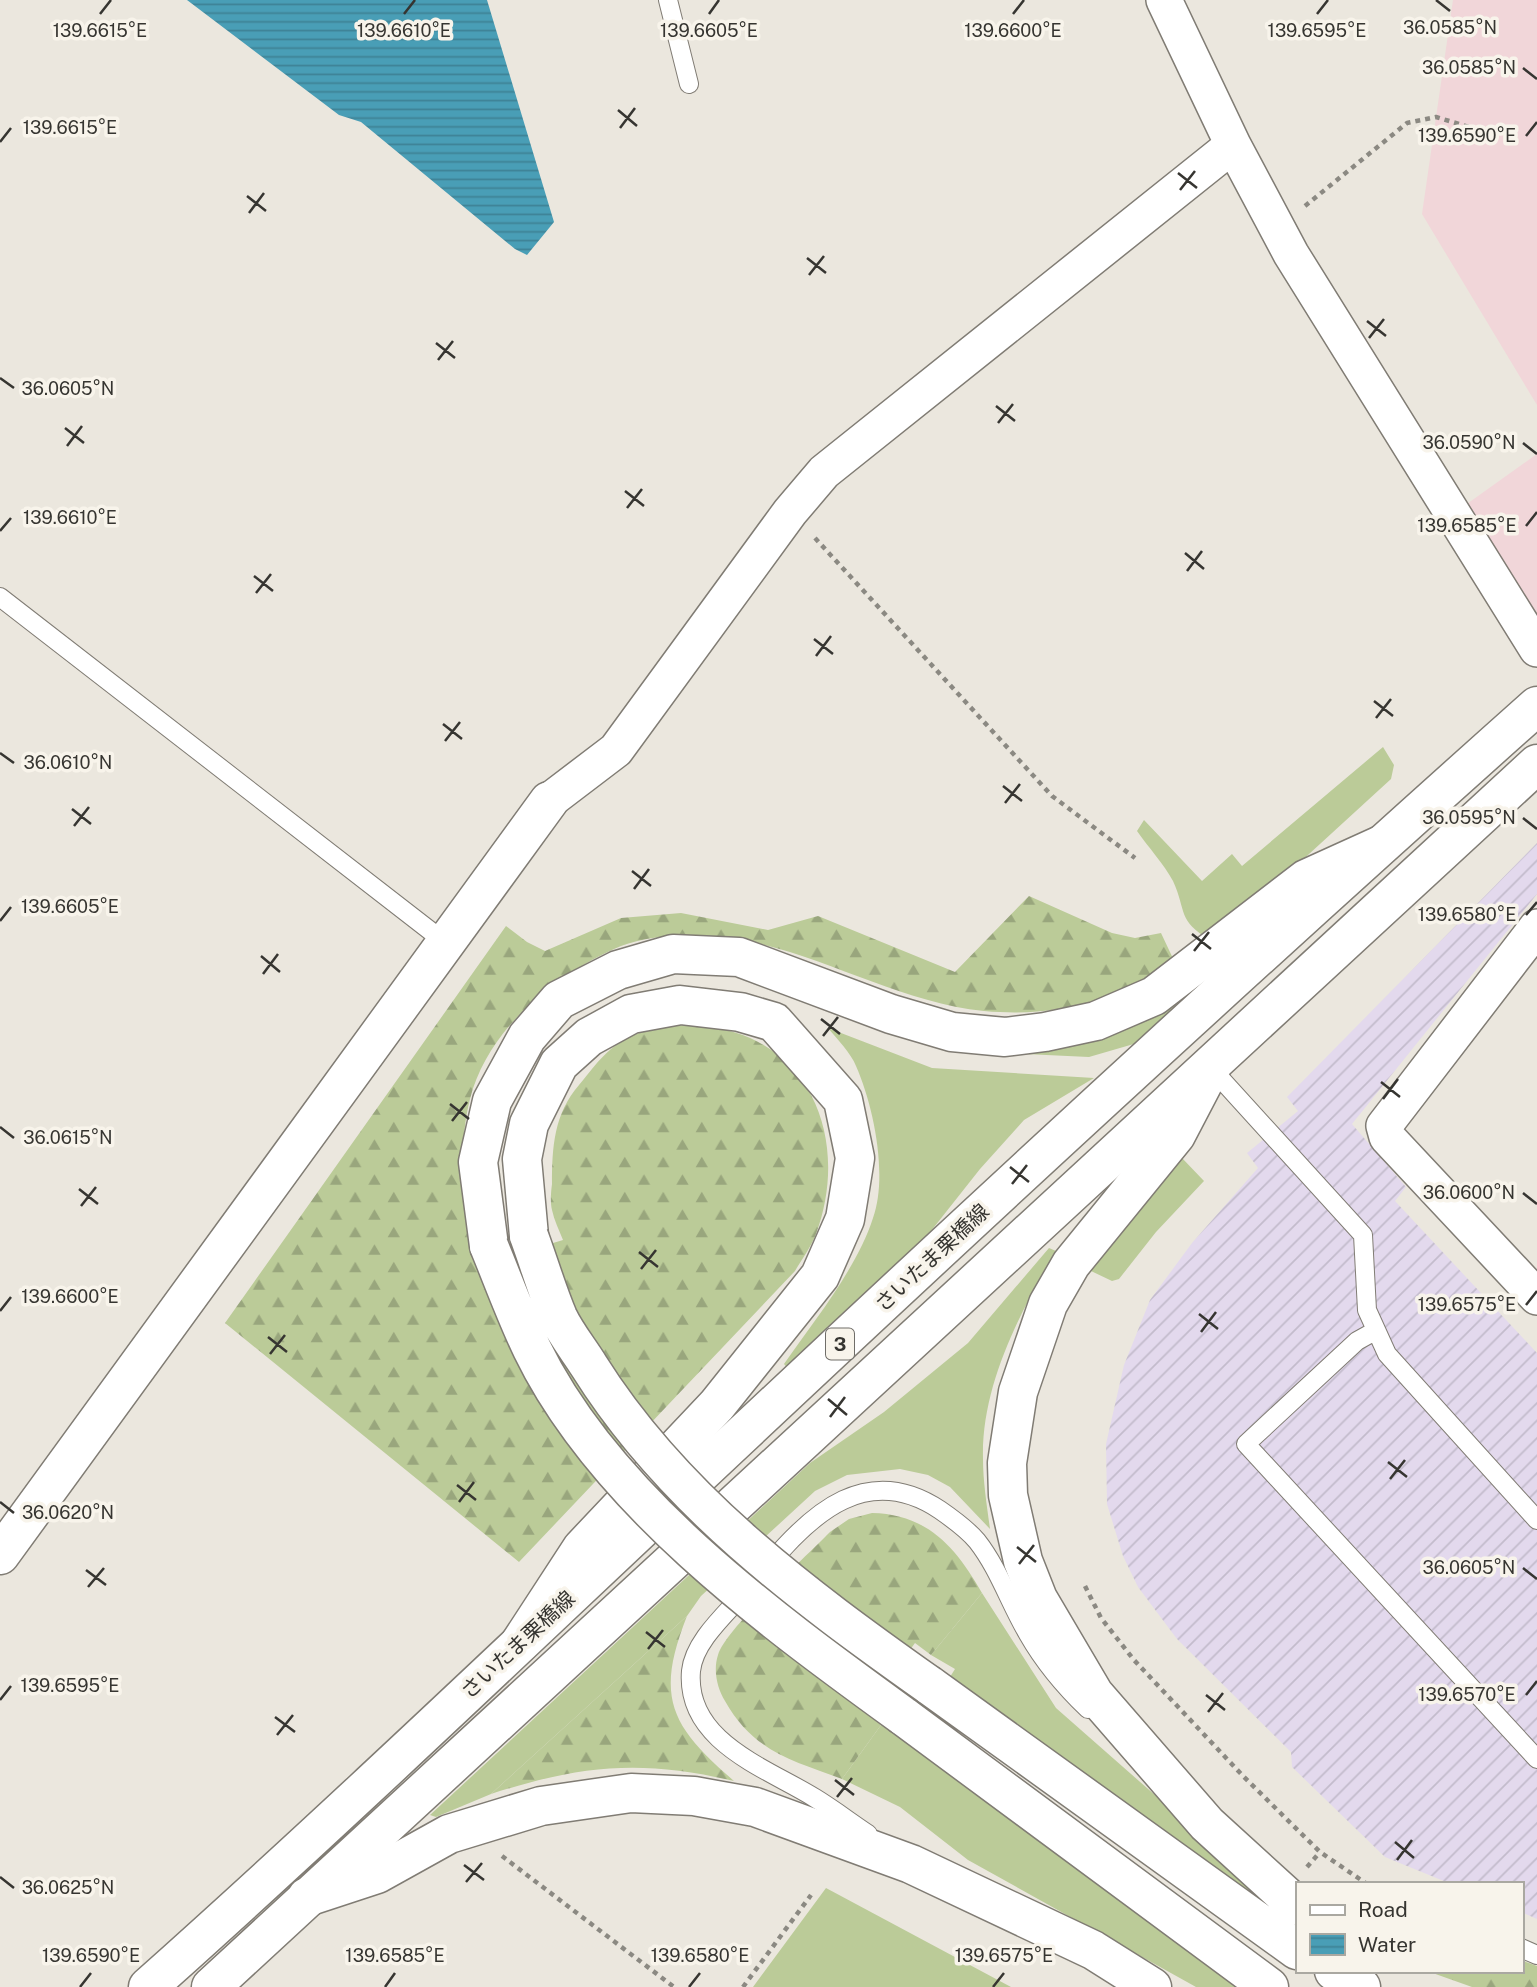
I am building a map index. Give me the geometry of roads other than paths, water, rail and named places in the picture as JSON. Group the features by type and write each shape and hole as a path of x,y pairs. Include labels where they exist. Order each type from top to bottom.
{"main road":[{"name":"さいたま栗橋線","path":"148,1987 280,1869 1381,845 1537,706"},
{"name":"さいたま栗橋線","path":"211,1987 1537,764"},
{"path":"0,1555 549,801"},
{"path":"1269,1987 795,1637 746,1596 628,1485 577,1422 532,1351 489,1246 478,1162 492,1101 527,1037 559,1000 618,970 673,954 739,957 891,1014 953,1032 1005,1037 1045,1032 1096,1021 1154,996 1306,879 1381,845"},
{"path":"520,1643 582,1548 664,1461 717,1405 820,1276 845,1219 855,1158 843,1100 774,1022 740,1012 680,1005 631,1014 589,1037 559,1064 529,1125 522,1159 529,1236 559,1318 614,1406 645,1441 664,1461 736,1539 821,1609 1296,1949"},
{"path":"1210,1068 1176,1135 1071,1264 1048,1304 1018,1392 1007,1463 1009,1495 1023,1561 1038,1599 1075,1666 1124,1730 1207,1824 1296,1885"},
{"path":"307,1897 377,1874 449,1834 541,1806 631,1793 694,1796 755,1807 911,1864 1093,1950 1152,1987"},
{"path":"1337,1973 1361,1987"},
{"path":"1367,1973 1382,1987"}],"street":[{"path":"1164,0 1233,145 1277,229 1537,649"},
{"path":"549,801 616,750 790,512 835,463 1233,145"},
{"path":"1537,927 1384,1126 1387,1137 1537,1297"}],"lane":[{"path":"668,0 689,84"},
{"path":"0,597 446,943"},
{"path":"1210,1068 1363,1235 1367,1310 1387,1353 1537,1520"},
{"path":"1375,1331 1357,1341 1246,1444 1537,1759"},
{"path":"911,1864 814,1797 731,1750 701,1716 694,1691 691,1670 702,1643 796,1532 834,1503 863,1491 894,1490 922,1497 955,1520 976,1541 1028,1635 1063,1685 1091,1711 1124,1730"}],"water":[{"path":"187,0 487,0 554,222 527,255 515,249 361,122 339,115"}]}
